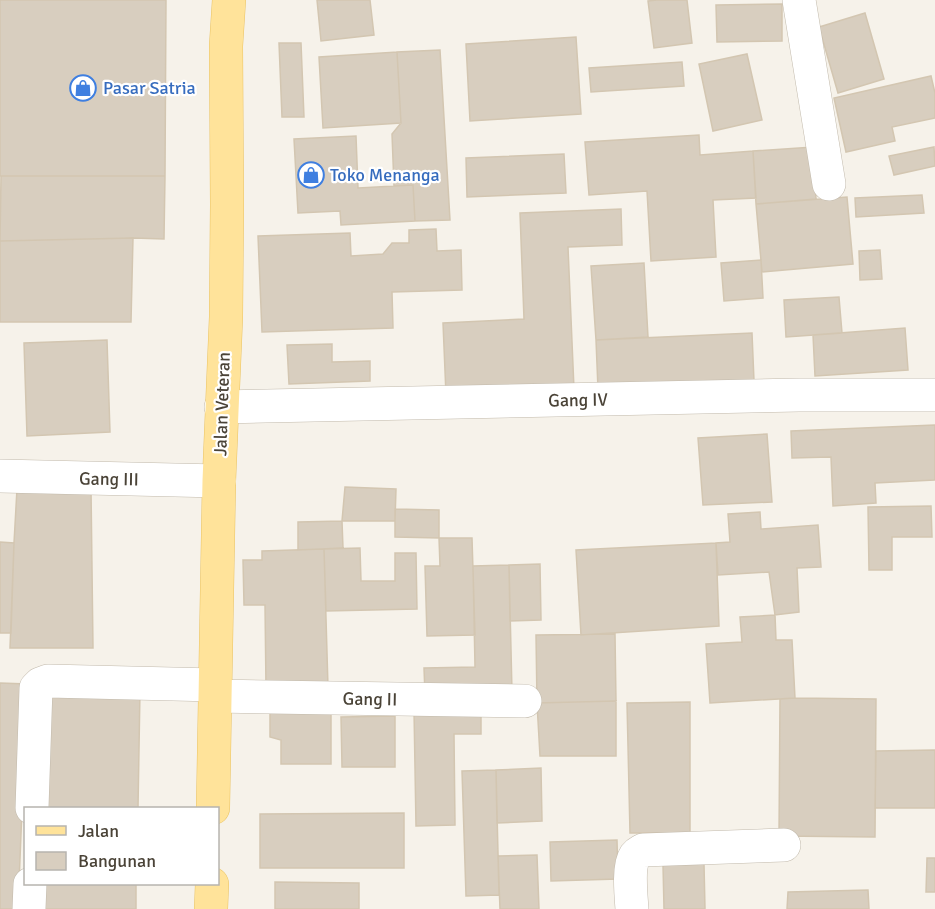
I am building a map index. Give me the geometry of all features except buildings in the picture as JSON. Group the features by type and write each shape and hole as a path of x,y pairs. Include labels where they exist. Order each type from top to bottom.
{"main road":[{"name":"Jalan Veteran","path":"213,807 219,481 226,317 226,46 229,0"},
{"path":"211,909 212,885"}],"street":[{"path":"800,0 829,184"},
{"name":"Gang IV","path":"221,407 799,395 935,395"},
{"name":"Gang III","path":"0,476 219,481"},
{"name":"Gang II","path":"32,807 36,688 48,681 215,691 525,701"},
{"path":"632,909 633,859 643,850 784,844"},
{"path":"29,909 30,885"}],"place":[{"name":"Pasar Satria","path":"83,88"},
{"name":"Toko Menanga","path":"311,175"}]}
